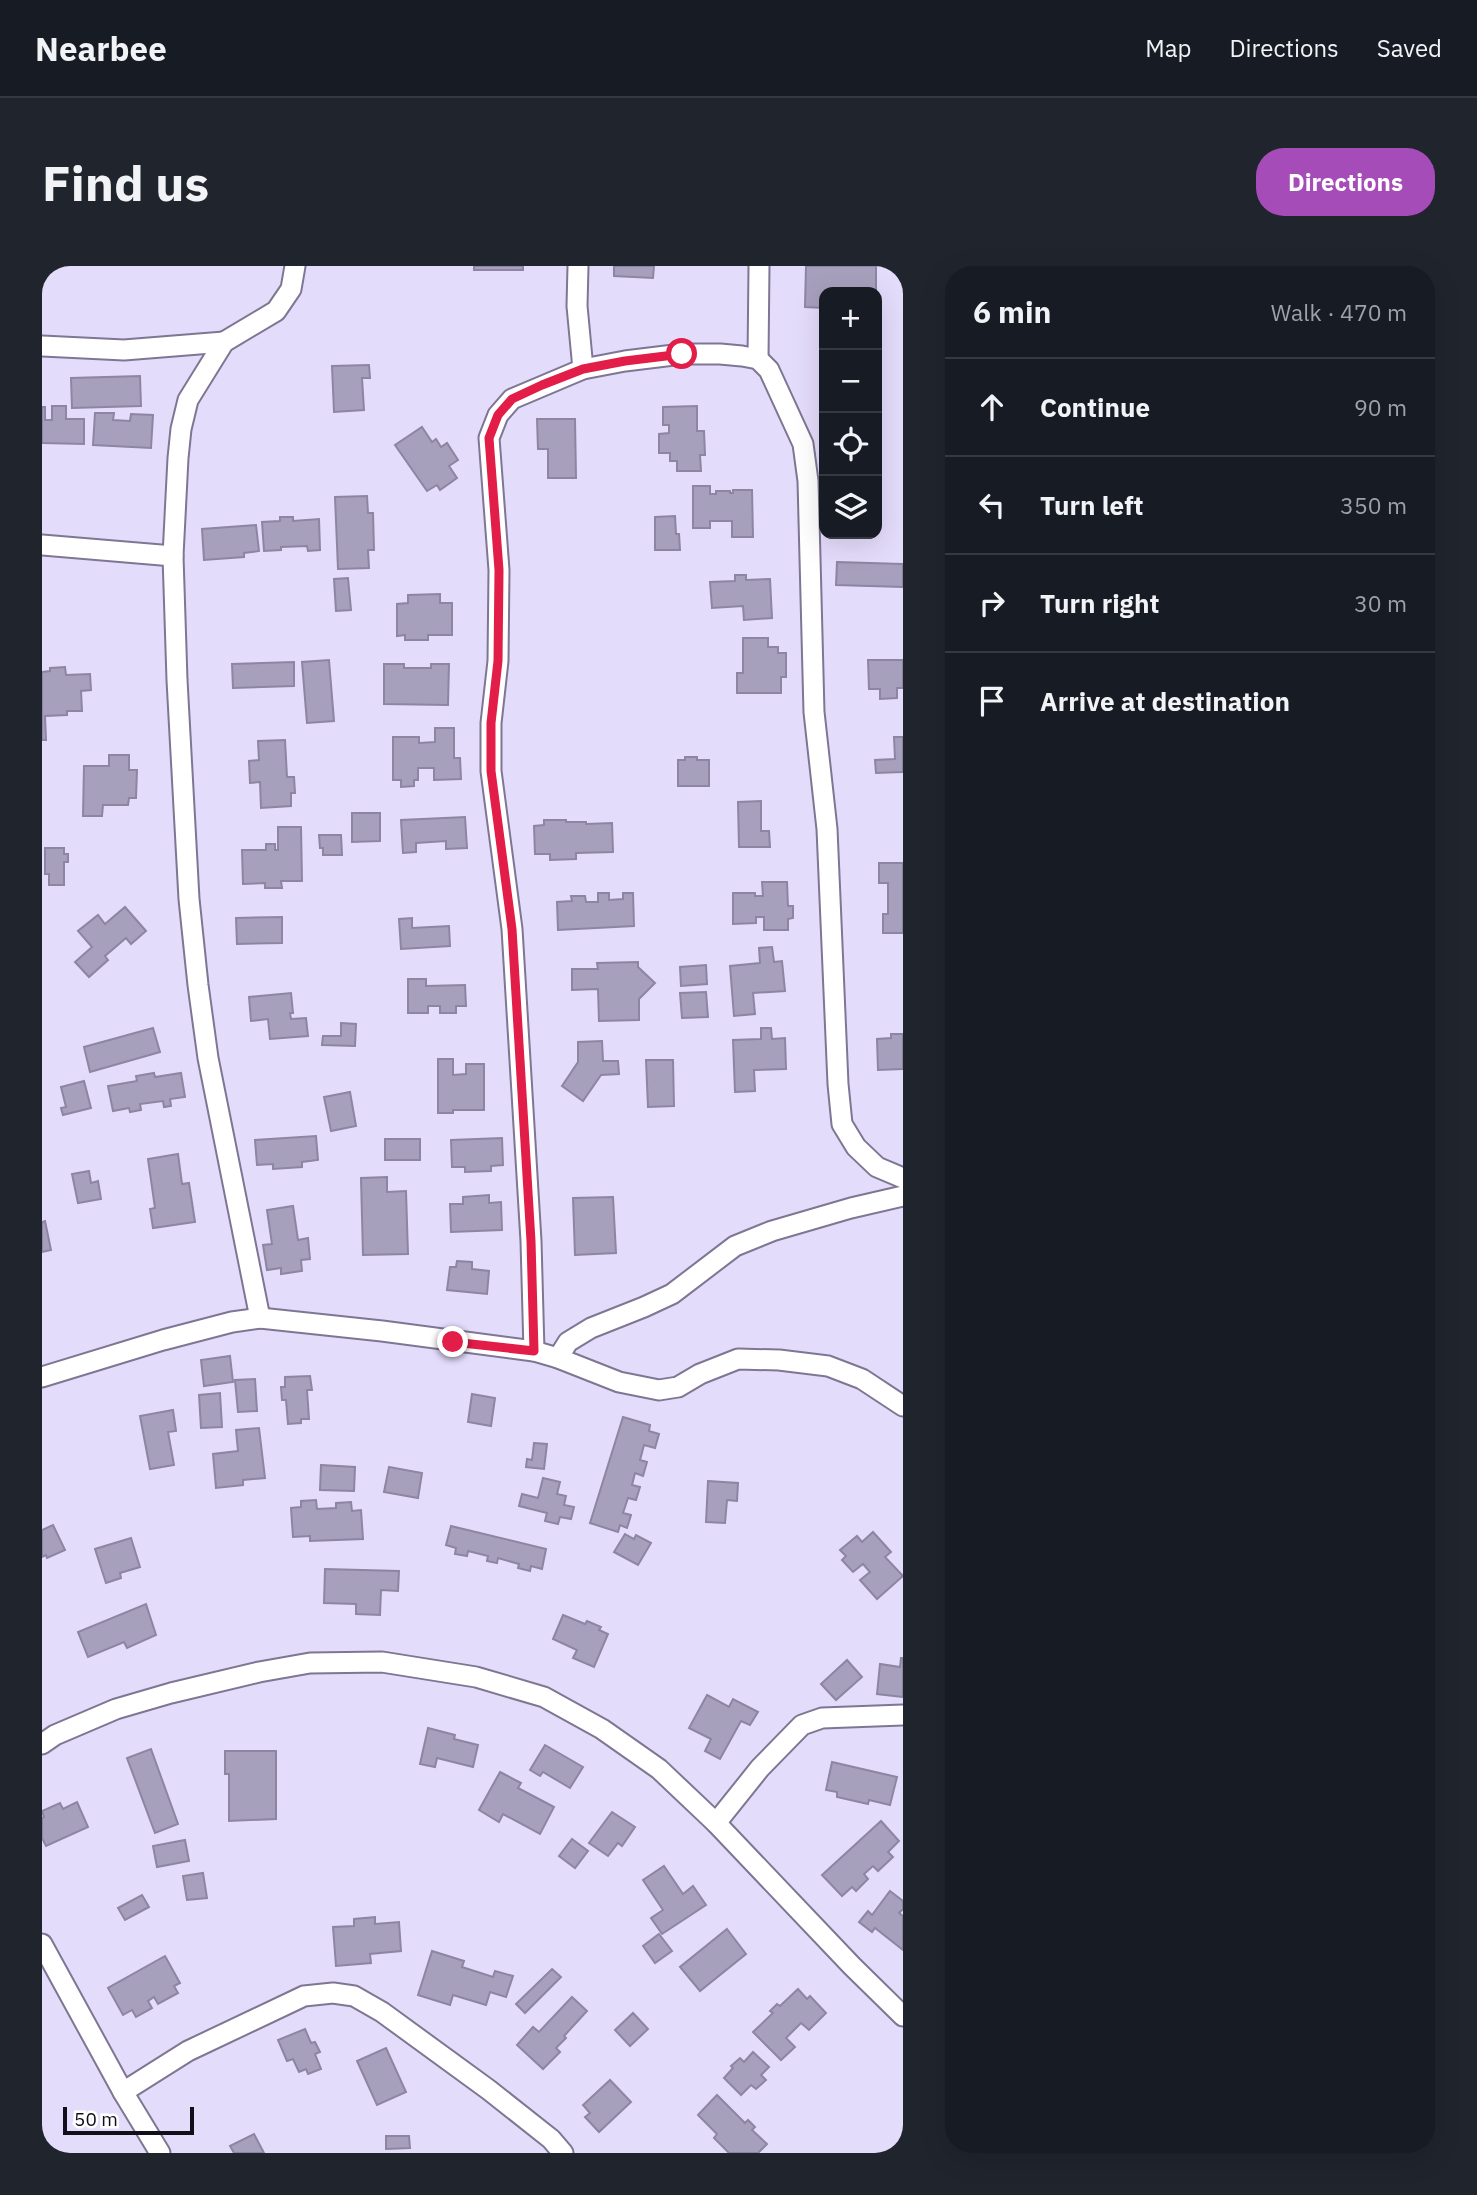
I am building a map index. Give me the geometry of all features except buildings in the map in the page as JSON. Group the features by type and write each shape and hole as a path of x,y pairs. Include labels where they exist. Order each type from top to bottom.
{"street":[{"path":"42,346 124,350 224,342 276,311 291,289 295,266"},
{"path":"578,266 577,306 583,369"},
{"path":"758,359 759,266"},
{"path":"224,342 188,400 183,419 178,458 173,555 177,680 189,899 198,985 208,1058 260,1318"},
{"path":"534,1351 531,1241 512,929 491,771 491,723 498,661 499,570 489,438 498,415 512,399 583,369 682,354 720,354 758,359 769,370 803,444 808,481 814,712 827,829 836,1048 842,1124 856,1147 877,1167 903,1178"},
{"path":"42,545 173,555"},
{"path":"558,1358 568,1342 591,1328 672,1294 734,1246 772,1231 903,1196"},
{"path":"42,1377 163,1340 232,1322 260,1318 534,1351 619,1382 659,1390 678,1387 700,1374 738,1359 779,1360 828,1366 862,1379 903,1406"},
{"path":"42,1744 55,1735 116,1709 259,1672 310,1663 382,1662 476,1678 544,1698 602,1729 659,1769 716,1823 903,2016"},
{"path":"716,1823 760,1769 802,1725 822,1718 903,1715"},
{"path":"42,1944 123,2092 160,2153"},
{"path":"123,2092 188,2051 304,1996 333,1993 354,1996 382,2012 499,2098 551,2139 563,2153"}],"route":[{"path":"453,1342 534,1351 531,1241 512,929 491,771 491,723 498,661 499,570 489,438 498,415 512,399 542,385 583,369 682,354"}]}
